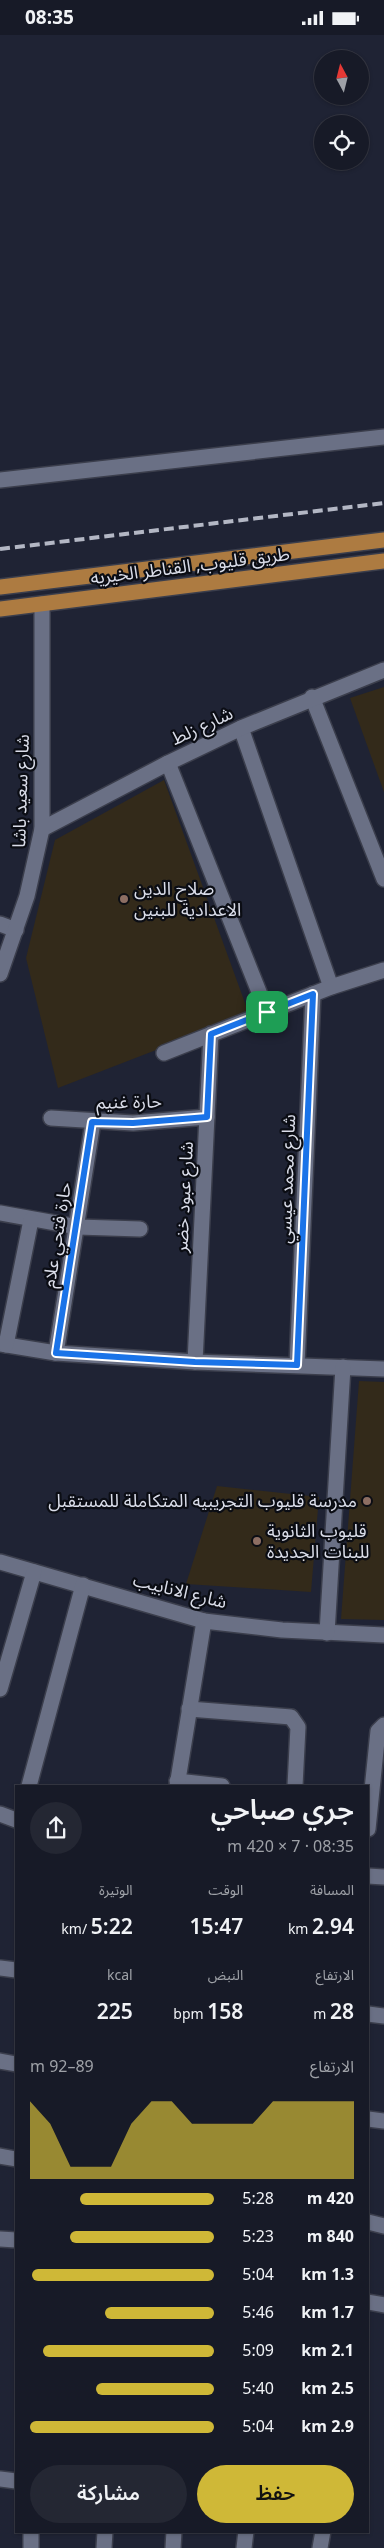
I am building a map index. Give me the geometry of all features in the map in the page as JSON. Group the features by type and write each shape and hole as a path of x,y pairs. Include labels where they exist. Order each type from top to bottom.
{"main road":[{"name":"طريق قليوب, القناطر الخيريه","path":"0,587 384,540"},
{"name":"طريق قليوب, القناطر الخيريه","path":"0,609 384,561"}],"street":[{"path":"0,480 384,437"},
{"name":"شارع سعيد باشا","path":"0,974 16,930 36,860 42,829 42,604"},
{"name":"شارع زلط","path":"42,829 168,763 241,728 312,697 384,670"},
{"path":"312,697 384,879"},
{"path":"241,728 331,987"},
{"path":"168,763 267,1012"},
{"path":"0,925 16,930"},
{"path":"164,1053 331,987 384,970"},
{"name":"شارع محمد عيسي","path":"297,1365 313,994"},
{"name":"شارع عبود خضر","path":"195,1362 211,1034"},
{"name":"حارة غنيم","path":"51,1118 133,1123 207,1117"},
{"name":"حارة فتحي علام","path":"56,1353 78,1227 92,1122"},
{"path":"0,1213 78,1227 140,1229"},
{"path":"31,1219 3,1345 56,1353 195,1362 384,1369"},
{"path":"327,1633 343,1367"},
{"name":"شارع الانابيب","path":"0,1562 204,1621 327,1633 384,1635"},
{"path":"0,1689 34,1572"},
{"path":"29,1785 83,1585"},
{"path":"200,1785 177,1784 204,1621"},
{"path":"189,1709 291,1717 298,1727 295,1785"},
{"path":"369,1826 377,1802 378,1731 384,1725"},
{"path":"0,1814 15,1820"},
{"path":"369,1875 384,1877"},
{"path":"0,1968 15,1970"},
{"path":"369,2014 384,2016"},
{"path":"0,2061 15,2064"},
{"path":"369,2119 384,2121"},
{"path":"0,2157 15,2159"},
{"path":"369,2222 384,2226"},
{"path":"0,2239 15,2240"},
{"path":"369,2302 384,2305"},
{"path":"0,2479 15,2481"},
{"path":"31,2533 31,2548"},
{"path":"104,2548 105,2533"},
{"path":"173,2548 174,2533"},
{"path":"244,2548 246,2533"},
{"path":"320,2548 323,2533"}],"shaded area":[{"path":"384,687 384,792 350,698"},
{"name":"صلاح الدين الاعدادية للبنين","path":"164,780 249,1014 58,1088 26,958 55,840"},
{"name":"مدرسة قليوب التجريبيه المتكاملة للمستقبل","path":"359,1381 384,1382 384,1620 341,1619"},
{"name":"قليوب الثانوية للبنات الجديدة","path":"217,1486 319,1497 311,1592 186,1584"}],"railway":[{"path":"0,549 384,503"}],"place":[{"name":"صلاح الدين الاعدادية للبنين","path":"124,899"},
{"name":"مدرسة قليوب التجريبيه المتكاملة للمستقبل","path":"367,1501"},
{"name":"قليوب الثانوية للبنات الجديدة","path":"257,1541"}],"route":[{"path":"313,994 297,1365 195,1362 56,1353 78,1227 92,1122 133,1123 207,1117 211,1034 267,1012 313,994"}]}
